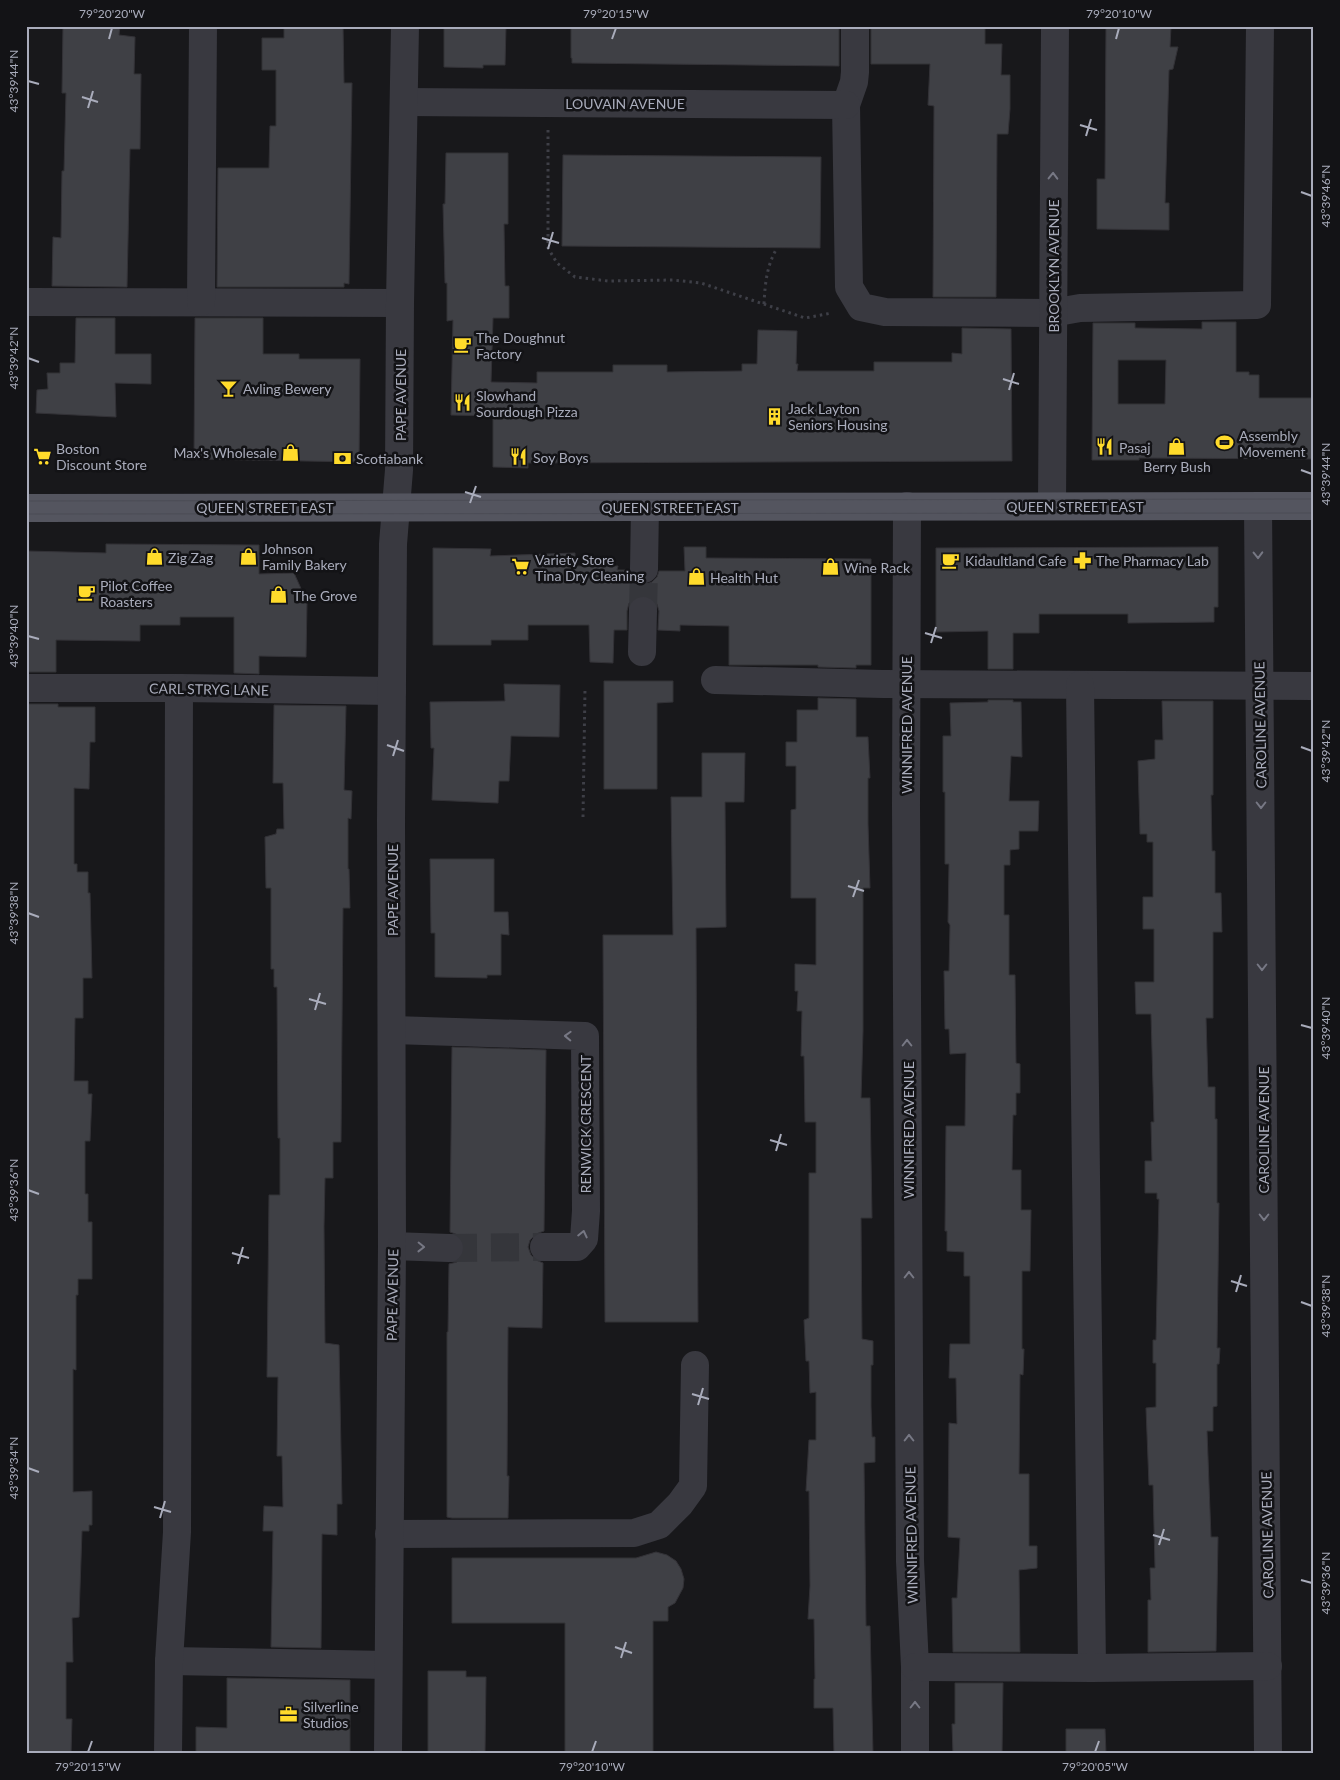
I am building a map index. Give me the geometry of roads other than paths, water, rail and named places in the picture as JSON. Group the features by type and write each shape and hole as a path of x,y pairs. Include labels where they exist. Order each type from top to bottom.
{"main road":[{"name":"QUEEN STREET EAST","path":"26,508 1314,506"}],"street":[{"path":"201,302 203,26"},
{"name":"PAPE AVENUE","path":"388,1754 393,1030 393,544 399,470 405,26"},
{"path":"855,26 854,82 846,105 849,287 861,307 885,312 1052,313 1080,308 1258,305 1260,26"},
{"name":"BROOKLYN AVENUE","path":"1052,506 1055,26"},
{"name":"LOUVAIN AVENUE","path":"404,102 846,105"},
{"path":"26,302 400,303"},
{"name":"WINNIFRED AVENUE","path":"907,506 906,684 910,1561 915,1754"},
{"name":"CAROLINE AVENUE","path":"1258,506 1268,1754"},
{"path":"644,569 645,507"},
{"path":"642,652 643,612"},
{"path":"715,680 906,684 1314,686"},
{"path":"1080,685 1092,1668"},
{"name":"CARL STRYG LANE","path":"26,688 392,691"},
{"path":"168,1754 168,1661 177,1532 179,688"},
{"name":"RENWICK CRESCENT","path":"393,1030 585,1036 586,1211 584,1239 578,1247 544,1247"},
{"path":"392,1246 449,1248"},
{"path":"389,1534 634,1533 660,1524 680,1504 693,1486 695,1366"},
{"path":"168,1661 388,1665"},
{"path":"914,1667 1092,1668 1268,1666"}],"tunnel":[{"path":"643,611 644,569"},
{"path":"449,1248 544,1247"}],"tram line":[{"path":"26,501 1314,499"},
{"path":"26,514 1314,513"}],"place":[{"name":"The Doughnut Factory","path":"462,345"},
{"name":"Avling Bewery","path":"229,388"},
{"name":"Slowhand Sourdough Pizza","path":"462,403"},
{"name":"Jack Layton Seniors Housing","path":"774,416"},
{"name":"Assembly Movement","path":"1225,443"},
{"name":"Berry Bush","path":"1177,446"},
{"name":"Pasaj","path":"1105,447"},
{"name":"Max's Wholesale","path":"291,452"},
{"name":"Boston Discount Store","path":"42,456"},
{"name":"Soy Boys","path":"519,457"},
{"name":"Scotiabank","path":"342,458"},
{"name":"Johnson Family Bakery","path":"248,556"},
{"name":"Zig Zag","path":"154,557"},
{"name":"Kidaultland Cafe","path":"951,560"},
{"name":"The Pharmacy Lab","path":"1082,560"},
{"name":"Variety Store Tina Dry Cleaning","path":"521,567"},
{"name":"Wine Rack","path":"830,567"},
{"name":"Health Hut","path":"696,577"},
{"name":"Pilot Coffee Roasters","path":"86,593"},
{"name":"The Grove","path":"279,595"},
{"name":"Silverline Studios","path":"289,1714"}]}
